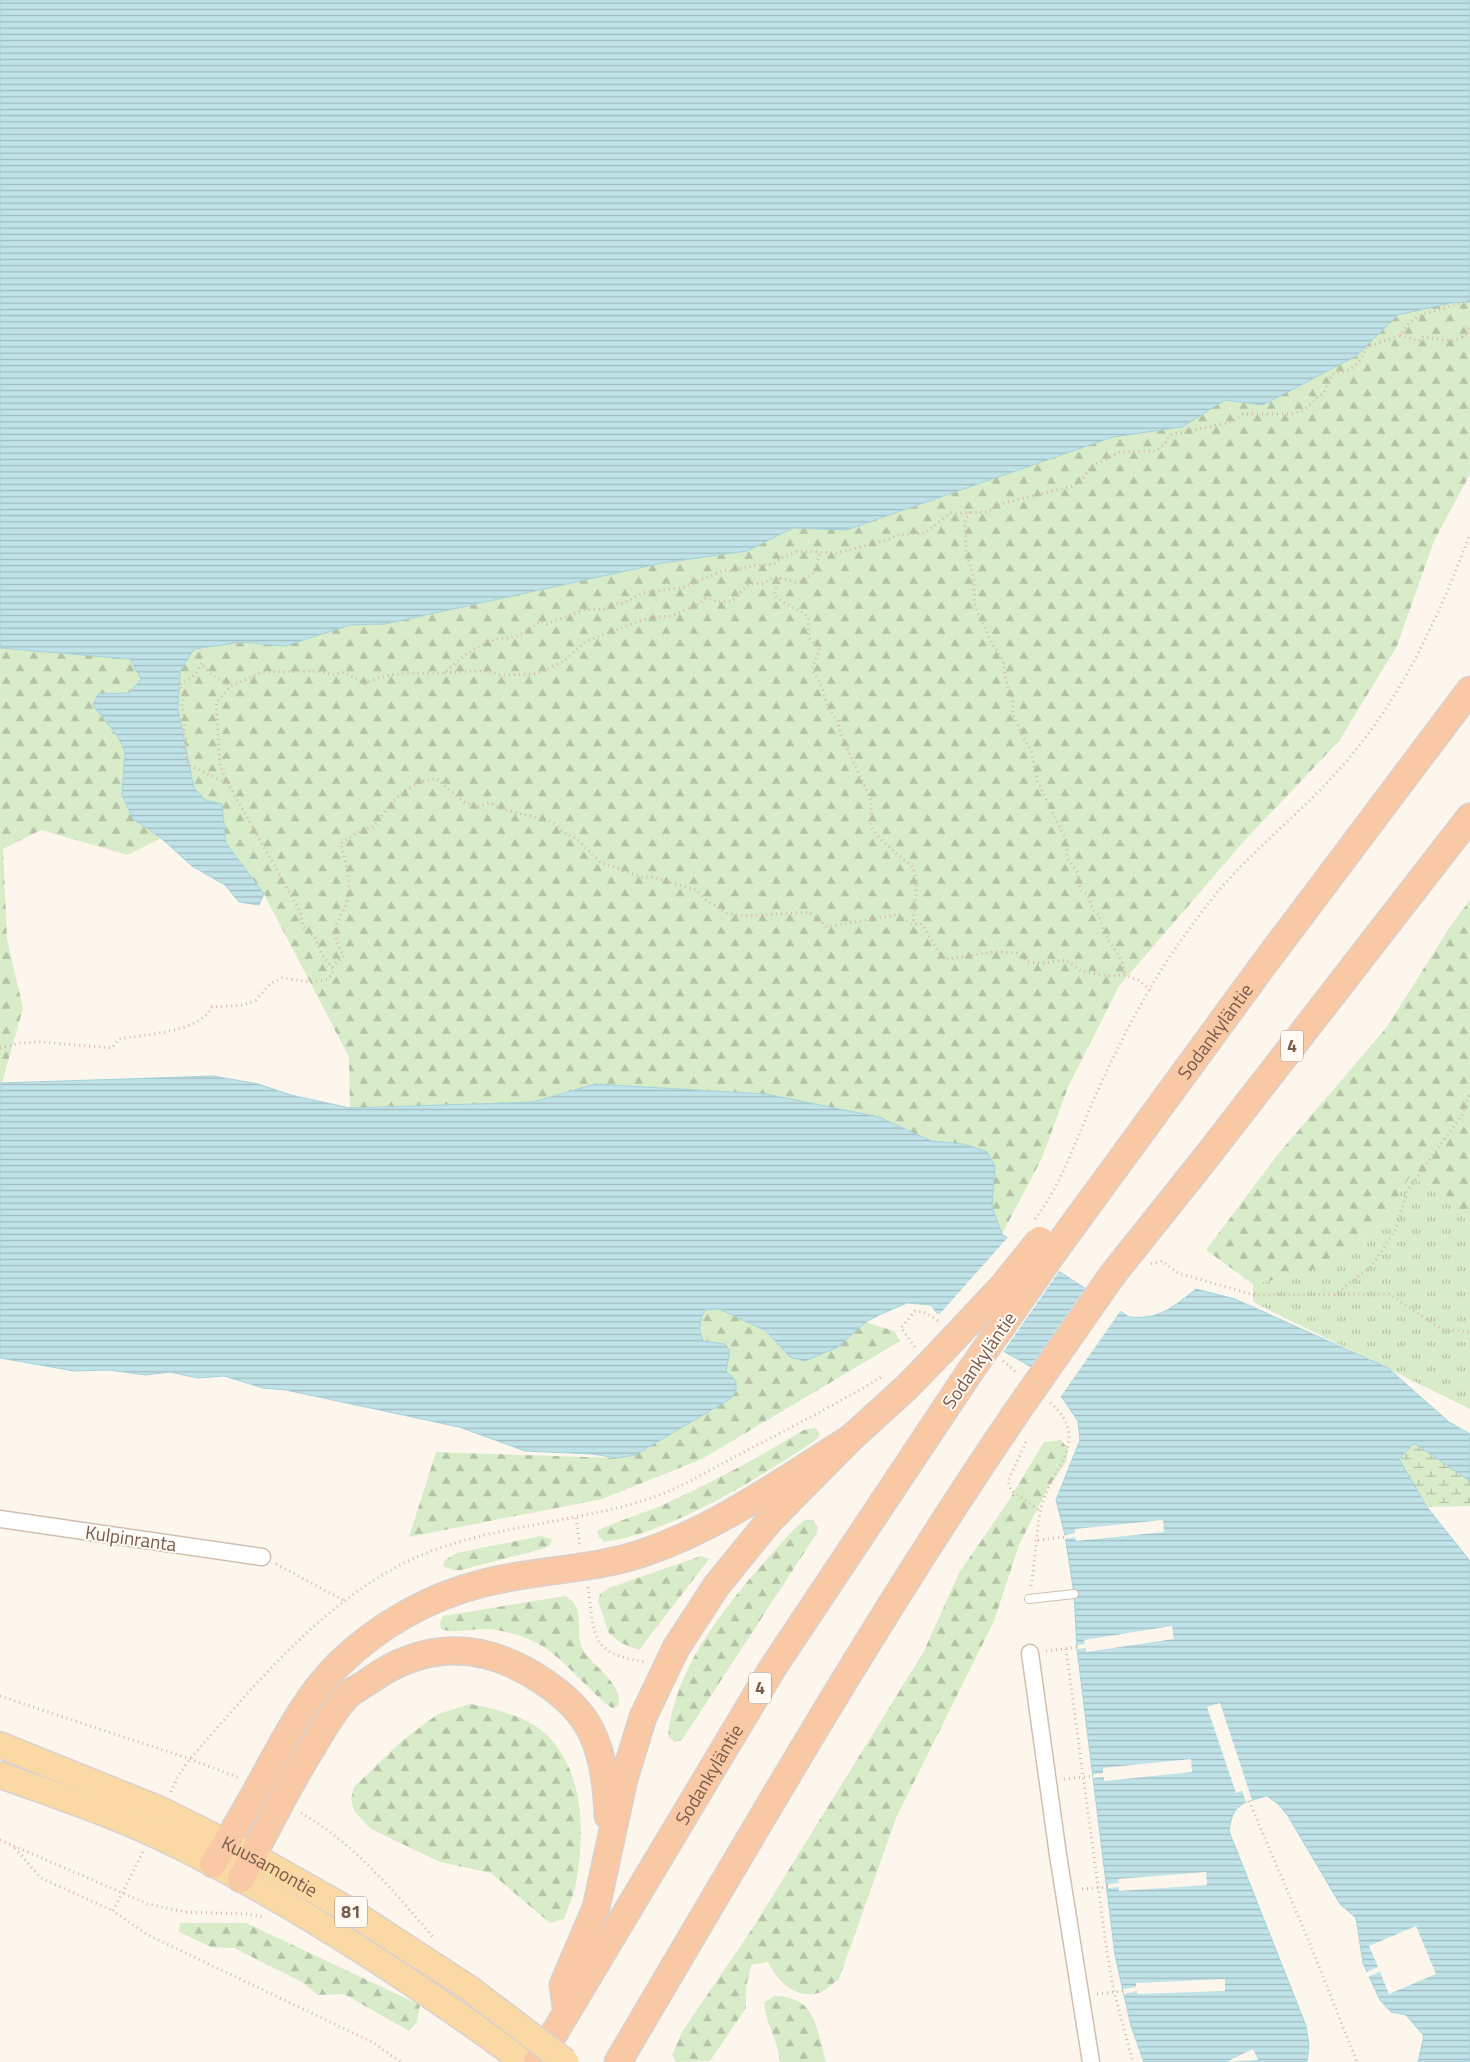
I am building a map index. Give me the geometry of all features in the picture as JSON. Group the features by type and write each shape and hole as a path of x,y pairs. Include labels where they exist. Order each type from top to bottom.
{"highway":[{"name":"Sodankyläntie","path":"537,2062 772,1669 969,1373 1042,1238 1052,1225 1083,1210 1264,964 1470,690"},
{"name":"4","path":"618,2062 864,1650 978,1468 1023,1423 1113,1274 1204,1160 1470,817"},
{"path":"566,2013 563,1985 596,1908 624,1779 643,1717 676,1648 717,1586 770,1520 851,1438 907,1387 928,1351 1003,1286 1042,1238"},
{"path":"220,1853 311,1696 354,1649 391,1623 441,1597 481,1584 601,1565 646,1552 687,1536 779,1484 851,1438"},
{"path":"241,1879 291,1782 321,1732 347,1696 385,1669 416,1656 446,1651 473,1651 503,1658 530,1672 557,1690 576,1710 591,1731 604,1773 610,1839"}],"main road":[{"name":"Kuusamontie","path":"0,1745 159,1809 220,1853 241,1879 372,1956 453,2010 524,2062"},
{"name":"Kuusamontie","path":"0,1775 95,1810 178,1845 220,1853 253,1856 352,1912 470,1989 566,2062"}],"street":[{"name":"Kulpinranta","path":"0,1519 262,1557"},
{"path":"1030,1653 1047,1781 1091,2062"}],"lane":[{"path":"1029,1600 1074,1594"}],"path":[{"path":"445,672 458,660 475,649 498,638 512,638 526,632 541,621 548,624 583,610 606,609 613,603 624,602 642,593 684,587 724,570 732,571 752,566 774,564 781,558 798,551 838,553 890,539 896,535 925,533 950,513 987,512 1000,504 1073,486 1084,477 1090,467 1120,452 1156,451 1165,444 1170,435 1232,422 1243,414 1291,414 1304,410 1324,392 1332,374 1342,373 1356,366 1363,355 1364,348 1400,335 1410,322 1421,315 1470,300"},
{"path":"1462,337 1470,326"},
{"path":"1400,335 1419,341 1423,337 1454,341 1470,334"},
{"path":"970,512 965,520 966,552 973,574 975,606 991,642 1003,660 1006,680 1013,698 1013,714 1031,750 1037,780 1066,840 1067,857 1077,872 1080,890 1087,894 1093,910 1099,915 1104,932 1122,962 1125,975"},
{"path":"1042,1238 1040,1212 1064,1167 1101,1083 1150,990 1175,950 1212,898 1344,765 1375,726 1425,642 1446,597 1470,534"},
{"path":"0,1048 20,1043 40,1042 112,1048 119,1040 183,1029 208,1015 212,1007 244,1005 256,1000 270,984 282,978 311,982 328,979 334,970 321,953 314,937 303,927 300,911 226,782 220,765 216,703 231,686 263,672 317,671 334,675 344,672 365,684 375,678 394,675 445,672 490,671 499,675 536,674 564,661 585,642 608,632 655,617 672,616 699,604 706,598 719,602 732,601 749,584 763,583 775,577 795,582 806,579 814,573 820,552"},
{"path":"780,578 774,594 784,604 801,611 808,617 809,638 820,648 812,669 822,687 829,710 838,721 842,740 871,800 871,827 880,840 913,867 917,884 913,924"},
{"path":"226,782 214,779 200,769 190,766 183,748 187,740 183,732 185,726 181,702 186,694 179,685 195,675 202,663 206,671 213,678 223,680 231,686"},
{"path":"332,968 344,956 335,942 334,929 346,908 349,887 341,842 362,829 374,827 392,802 407,788 422,780 436,778 464,802 477,807 490,803 506,810 551,820 563,832 578,839 600,862 642,877 649,876 696,890 706,900 728,914 745,916 809,912 827,927 899,914 913,924 922,924 940,954 946,959 958,959 980,953 1018,953 1028,962 1044,963 1066,960 1081,971 1106,976 1125,975 1138,980 1150,990"},
{"path":"1333,1296 1372,1266 1396,1229 1406,1191 1462,1115 1470,1092"},
{"path":"1162,1261 1178,1273 1254,1295 1333,1296 1389,1294 1441,1329 1470,1332"},
{"path":"915,1311 901,1328 928,1351"},
{"path":"170,1793 178,1776 190,1759 283,1656 345,1601 362,1588 403,1564 449,1546 491,1534 576,1518 662,1494 780,1434 887,1374"},
{"path":"1023,1423 1008,1481 1011,1490 1040,1511 1038,1540 1029,1600"},
{"path":"576,1518 580,1552"},
{"path":"1038,1540 1065,1536"},
{"path":"262,1557 345,1601"},
{"path":"587,1580 594,1633 605,1650 622,1658 645,1662"},
{"path":"1030,1653 1078,1647"},
{"path":"1066,1649 1085,1776 1097,1887 1114,1992 1132,2062"},
{"path":"0,1696 190,1759 241,1779"},
{"path":"1066,1778 1093,1776"},
{"path":"1249,1801 1310,1944 1357,2062"},
{"path":"295,1809 321,1824 347,1846 377,1875 439,1943"},
{"path":"0,1840 122,1893 169,1909 248,1914 268,1919"},
{"path":"13,1846 41,1878 113,1911 148,1935 372,2042 401,2062"},
{"path":"113,1911 146,1847"},
{"path":"1084,1889 1108,1887"},
{"path":"1097,1994 1123,1990"}],"green space":[{"path":"1470,302 1470,474 1434,541 1397,646 1339,741 1245,840 1119,986 1068,1087 1042,1158 1002,1234 992,1207 995,1166 964,1144 931,1141 879,1117 766,1094 595,1084 533,1102 350,1108 349,1057 264,894 226,843 222,804 205,800 194,788 178,709 180,671 194,649 241,642 285,646 350,625 385,624 662,563 747,551 793,528 846,530 1113,437 1182,427 1225,400 1263,405 1356,356 1398,315 1451,303"},
{"path":"0,648 130,658 141,678 129,693 98,694 93,705 118,737 125,752 122,795 133,819 161,838 128,855 41,830 3,849 7,939 23,1008 2,1083 0,1083"},
{"path":"1470,900 1470,1224 1439,1188 1409,1178 1380,1225 1305,1274 1253,1284 1206,1250 1279,1153 1387,1027 1451,925"},
{"path":"1409,1178 1439,1188 1470,1224 1470,1409 1253,1302 1253,1284 1305,1274 1380,1225"},
{"path":"719,1309 766,1331 790,1357 838,1347 866,1322 894,1331 900,1341 702,1459 602,1499 409,1537 436,1452 617,1458 635,1455 730,1399 736,1381 726,1371 725,1344 703,1341 700,1332 700,1322 705,1310"},
{"path":"816,1428 820,1434 817,1439 770,1470 715,1501 658,1527 630,1537 604,1542 599,1537 597,1531 683,1496 736,1469 804,1430"},
{"path":"1061,1440 1068,1449 1066,1462 1047,1489 1019,1545 994,1621 896,1818 839,1979 819,1993 802,1994 782,1982 768,1962 751,1965 746,1988 746,2008 710,2061 676,2062 672,2055 682,2032 754,1926 923,1653 959,1573 1009,1500 1044,1442"},
{"path":"1414,1443 1470,1481 1470,1506 1427,1507 1398,1459"},
{"path":"805,1520 813,1520 818,1527 817,1533 682,1740 675,1742 668,1736 674,1707 684,1678 698,1651 714,1624 733,1599 794,1529"},
{"path":"541,1536 552,1539 550,1545 542,1549 461,1570 453,1570 443,1566 445,1560 457,1553"},
{"path":"701,1556 709,1559 639,1650 621,1643 609,1633 598,1601 600,1594 609,1588"},
{"path":"565,1596 576,1606 578,1612 582,1648 617,1690 618,1706 612,1708 600,1699 558,1658 534,1642 507,1632 494,1630 457,1631 441,1629 440,1623 443,1616"},
{"path":"470,1704 507,1713 533,1724 556,1745 566,1762 574,1781 578,1801 581,1843 575,1887 564,1919 550,1923 491,1873 440,1862 371,1829 354,1811 351,1799 354,1787 403,1740 438,1714"},
{"path":"180,1923 246,1923 420,2005 417,2022 409,2031 344,1994 318,1995 302,1982 234,1948 211,1947 179,1932"},
{"path":"774,1996 788,1997 806,2008 816,2026 826,2062 780,2062 764,2003"}],"water":[{"path":"0,0 1470,0 1470,302 1451,303 1398,315 1356,356 1263,405 1225,400 1182,427 1113,437 846,530 793,528 747,551 662,563 385,624 350,625 285,646 241,642 194,649 180,671 178,709 194,788 205,800 222,804 226,843 264,894 259,905 239,902 225,885 192,866 161,838 133,819 122,795 125,752 118,737 93,705 98,694 129,693 141,679 130,659 0,648"},
{"path":"214,1076 258,1084 291,1095 350,1108 533,1102 595,1084 766,1094 879,1117 931,1141 964,1144 987,1152 995,1166 992,1207 1002,1234 1129,1317 1149,1316 1166,1311 1196,1289 1235,1299 1388,1368 1449,1422 1470,1434 1470,1481 1414,1443 1399,1459 1427,1507 1470,1561 1470,2062 1418,2062 1424,2036 1406,2015 1391,2012 1380,2000 1363,1963 1356,1918 1340,1904 1288,1816 1278,1804 1267,1796 1251,1800 1236,1809 1229,1831 1306,2026 1309,2045 1307,2062 1144,2062 1131,2026 1115,1955 1077,1649 1074,1594 1065,1535 1056,1500 1080,1440 1078,1421 1063,1399 1031,1367 936,1312 931,1305 907,1303 879,1315 866,1322 838,1347 805,1361 790,1357 766,1331 719,1309 705,1310 700,1325 703,1341 725,1344 730,1351 726,1371 736,1381 736,1392 730,1399 635,1455 617,1458 592,1454 525,1451 459,1427 286,1390 263,1388 224,1376 198,1378 170,1372 146,1375 108,1370 74,1371 0,1358 0,1083"}],"pier":[{"path":"1009,1236 1060,1270 1001,1355 938,1316"},
{"path":"1086,1287 1121,1310 1059,1399 1029,1369"},
{"path":"1163,1520 1164,1532 1076,1541 1075,1537 1065,1539 1065,1535 1075,1533 1075,1529"},
{"path":"1172,1626 1174,1639 1086,1652 1086,1648 1077,1649 1078,1645 1085,1644 1084,1640"},
{"path":"1220,1703 1252,1800 1246,1802 1242,1791 1236,1793 1207,1707"},
{"path":"1191,1759 1192,1772 1104,1781 1104,1777 1093,1778 1093,1774 1103,1773 1103,1768"},
{"path":"1206,1872 1207,1885 1119,1891 1119,1887 1108,1888 1108,1884 1119,1883 1118,1879"},
{"path":"1416,1926 1436,1974 1389,1994 1380,1972 1367,1977 1365,1973 1378,1967 1369,1946"},
{"path":"1225,1979 1225,1991 1137,1994 1137,1991 1124,1994 1123,1989 1136,1987 1136,1983"},
{"path":"1253,2049 1258,2060 1226,2062"}]}
